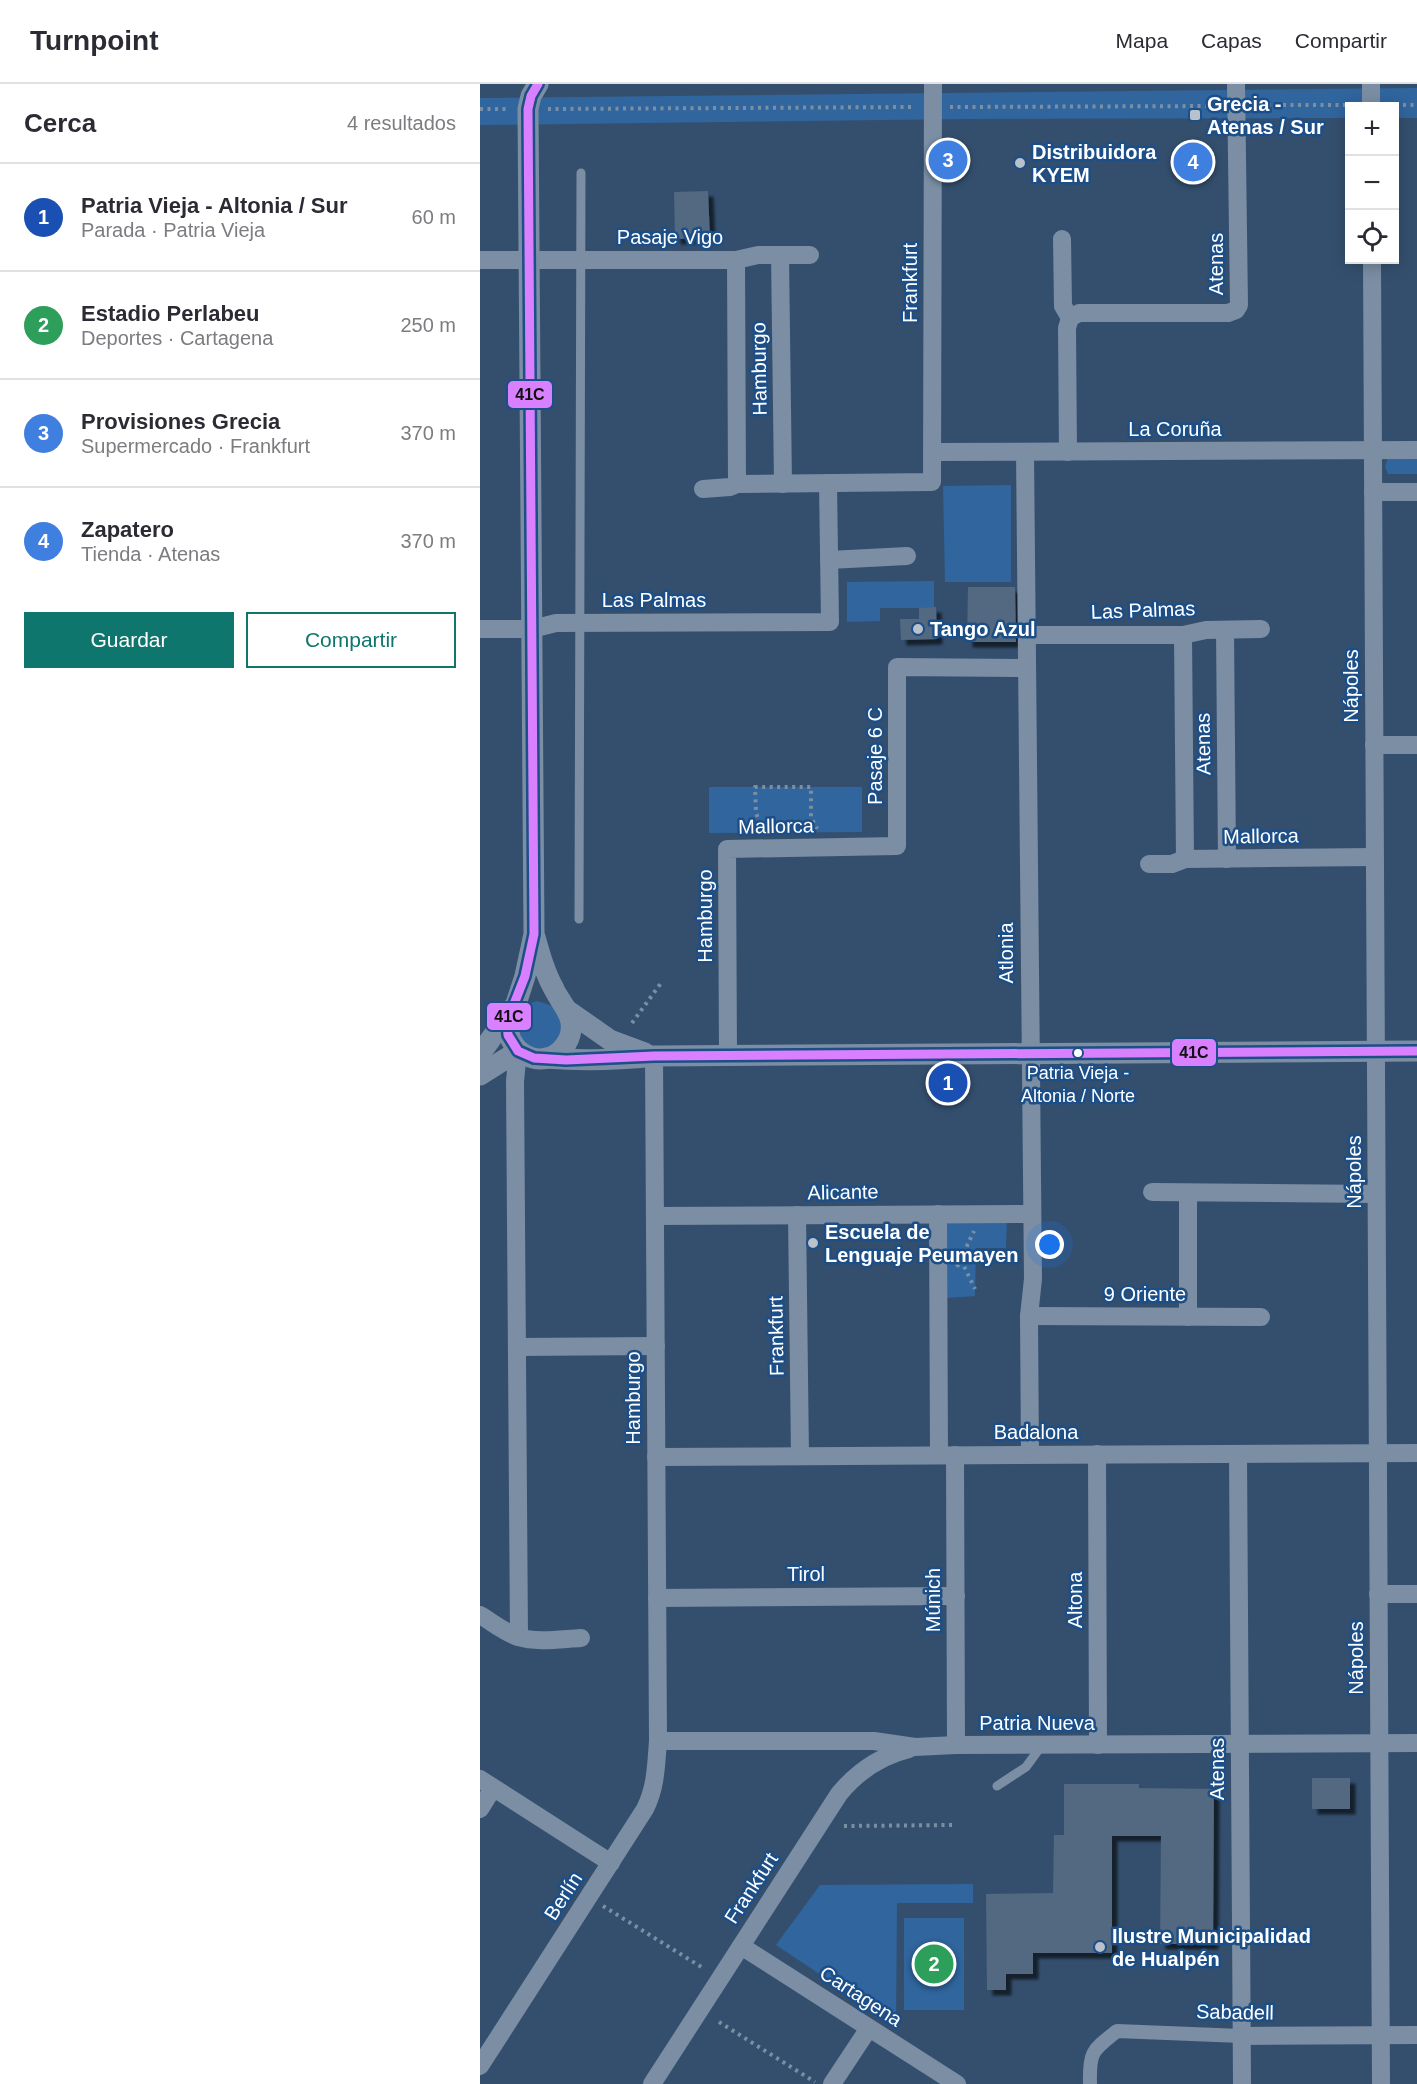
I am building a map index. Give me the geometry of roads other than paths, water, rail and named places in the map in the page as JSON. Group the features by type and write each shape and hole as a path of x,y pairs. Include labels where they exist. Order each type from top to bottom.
{"street":[{"path":"538,84 531,96 528,109 534,934 525,976 512,1010 508,1035 518,1051 534,1058 619,1059 728,1055 1417,1051"},
{"name":"Frankfurt","path":"828,483 932,482 933,84"},
{"name":"Atenas","path":"1070,318 1079,314 1228,313 1236,310 1240,300 1236,84"},
{"path":"1371,84 1371,102"},
{"path":"1062,239 1063,306 1070,318 1067,328 1068,452"},
{"name":"Pasaje Vigo","path":"480,260 736,260 758,255 810,255"},
{"name":"Hamburgo","path":"780,255 783,484"},
{"name":"Hamburgo","path":"736,260 737,484"},
{"name":"Nápoles","path":"1372,264 1381,2084"},
{"name":"La Coruña","path":"932,452 1417,450"},
{"name":"Atlonia","path":"1025,452 1029,1053 1033,1279 1029,1316 1030,1455"},
{"path":"703,489 730,487 737,484 828,483 829,560 907,556"},
{"path":"1373,492 1417,492"},
{"name":"Las Palmas","path":"480,629 532,629 556,623 830,622 829,560"},
{"name":"Las Palmas","path":"1027,635 1183,635 1195,632 1261,629"},
{"name":"Atenas","path":"1225,630 1227,859"},
{"name":"Atenas","path":"1183,635 1185,859"},
{"name":"Pasaje 6 C","path":"897,846 897,667 1027,668"},
{"path":"1374,745 1417,745"},
{"name":"Mallorca","path":"727,849 897,846"},
{"name":"Hamburgo","path":"727,849 728,1055"},
{"name":"Mallorca","path":"1149,864 1172,864 1185,859 1375,857"},
{"path":"534,934 546,974 564,1006 571,1026 569,1038 562,1049 546,1058"},
{"path":"480,1054 521,1000 534,995 548,996 610,1040 654,1056"},
{"path":"480,1075 518,1051"},
{"path":"518,1051 515,1081 519,1637"},
{"name":"Hamburgo","path":"654,1056 658,1741"},
{"path":"1152,1192 1376,1194"},
{"path":"1188,1193 1188,1317"},
{"name":"Múnich","path":"938,1214 947,1455 956,1596 956,1745"},
{"name":"Alicante","path":"655,1216 1032,1214"},
{"name":"Frankfurt","path":"797,1215 800,1456"},
{"name":"9 Oriente","path":"1029,1316 1261,1317"},
{"path":"517,1347 656,1346"},
{"name":"Badalona","path":"656,1457 1417,1453"},
{"name":"Altona","path":"1097,1454 1098,1745"},
{"name":"Atenas","path":"1238,1454 1242,2084"},
{"path":"1378,1594 1417,1594"},
{"name":"Tirol","path":"657,1598 956,1596"},
{"path":"480,1615 519,1637 581,1638"},
{"name":"Patria Nueva","path":"658,1741 874,1741 915,1747 1417,1743"},
{"name":"Berlín","path":"480,2066 649,1800 656,1778 658,1741"},
{"name":"Frankfurt","path":"652,2084 827,1811 847,1784 867,1766 882,1758 915,1747"},
{"path":"480,1809 487,1784 611,1863"},
{"name":"Cartagena","path":"741,1946 957,2084"},
{"path":"832,2084 869,2028"},
{"name":"Sabadell","path":"1090,2084 1089,2064 1095,2049 1117,2031 1241,2036 1417,2035"}],"lane":[{"path":"579,919 581,173"},
{"path":"997,1786 1026,1767 1042,1745"}],"place":[{"name":"Grecia - Atenas / Sur","path":"1195,115"},
{"name":"Provisiones Grecia","path":"948,160"},
{"name":"Zapatero","path":"1193,162"},
{"name":"Distribuidora KYEM","path":"1020,163"},
{"name":"Tango Azul","path":"918,629"},
{"name":"Patria Vieja - Altonia / Norte","path":"1078,1053"},
{"name":"Patria Vieja - Altonia / Sur","path":"948,1083"},
{"name":"Escuela de Lenguaje Peumayen","path":"813,1243"},
{"name":"Ilustre Municipalidad de Hualpén","path":"1100,1947"},
{"name":"Estadio Perlabeu","path":"934,1964"}]}
